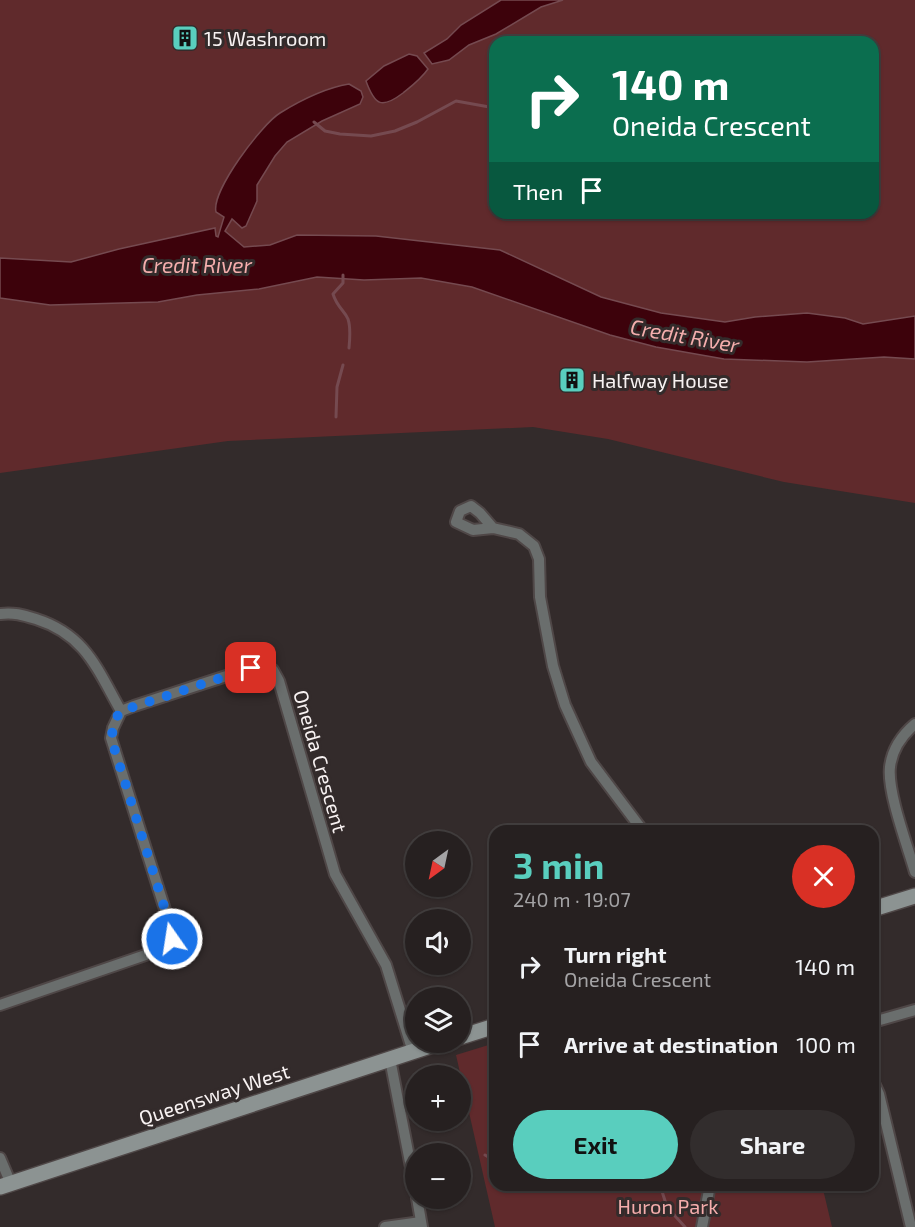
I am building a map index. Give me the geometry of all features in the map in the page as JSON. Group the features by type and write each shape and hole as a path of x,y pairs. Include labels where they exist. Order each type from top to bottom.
{"street":[{"path":"493,528 519,534 534,546 539,559 540,597 553,666 565,705 591,762 638,825"},
{"path":"0,614 12,612 33,618 56,626 72,636 93,660 121,711 116,718 111,738 173,935 169,944 163,949 0,1005"},
{"name":"Oneida Crescent","path":"121,711 251,668 273,670 279,681 335,874 386,965 405,1026"},
{"path":"915,724 895,748 890,768 892,791 915,872"},
{"path":"879,907 915,896"},
{"path":"879,1020 915,1010"},
{"path":"471,1034 489,1028"},
{"name":"Queensway West","path":"5,1185 410,1053"},
{"path":"390,1059 406,1143"},
{"path":"879,1094 911,1227"},
{"path":"0,1158 5,1185"},
{"path":"702,1227 709,1191"},
{"path":"385,1227 421,1225 419,1209"}],"green space":[{"path":"0,0 915,0 915,503 784,482 608,439 533,427 228,441 0,473"},
{"name":"Huron Park","path":"489,1045 489,1191 823,1191 832,1227 495,1227 471,1121 471,1065 458,1065 456,1055 471,1053 471,1050"}],"water":[{"path":"501,0 563,0 541,7 496,34 469,45 449,60 432,64 424,53 447,39 461,25"},
{"path":"409,54 417,56 428,69 423,76 396,98 384,103 376,100 366,81 384,66"},
{"name":"Credit River","path":"349,84 361,91 363,97 360,104 322,121 287,142 275,156 257,185 257,201 246,226 242,228 232,219 225,231 244,247 270,245 297,235 376,236 500,250 601,297 661,313 725,322 807,313 845,318 863,324 915,316 915,359 884,357 807,362 724,359 656,347 610,335 472,287 421,278 364,280 317,277 259,289 197,295 158,302 50,305 0,298 0,258 71,262 215,228 218,237 224,217 216,212 221,189 239,159 262,130 280,113 296,104 322,92"}],"building":[{"name":"Halfway House","path":"563,371 583,373 581,389 562,387"}],"waterway":[{"path":"314,122 325,131 371,136 395,131 417,122 456,101 489,107"},
{"path":"343,275 343,283 333,294 348,319 349,348"},
{"path":"336,417 337,387 343,365"},
{"path":"485,1155 489,1157"},
{"path":"662,1191 667,1207 685,1227"}],"place":[{"name":"15 Washroom","path":"185,38"},
{"name":"Halfway House","path":"572,380"}],"route":[{"path":"172,939 173,935 111,738 113,728 121,711 251,668"}]}
